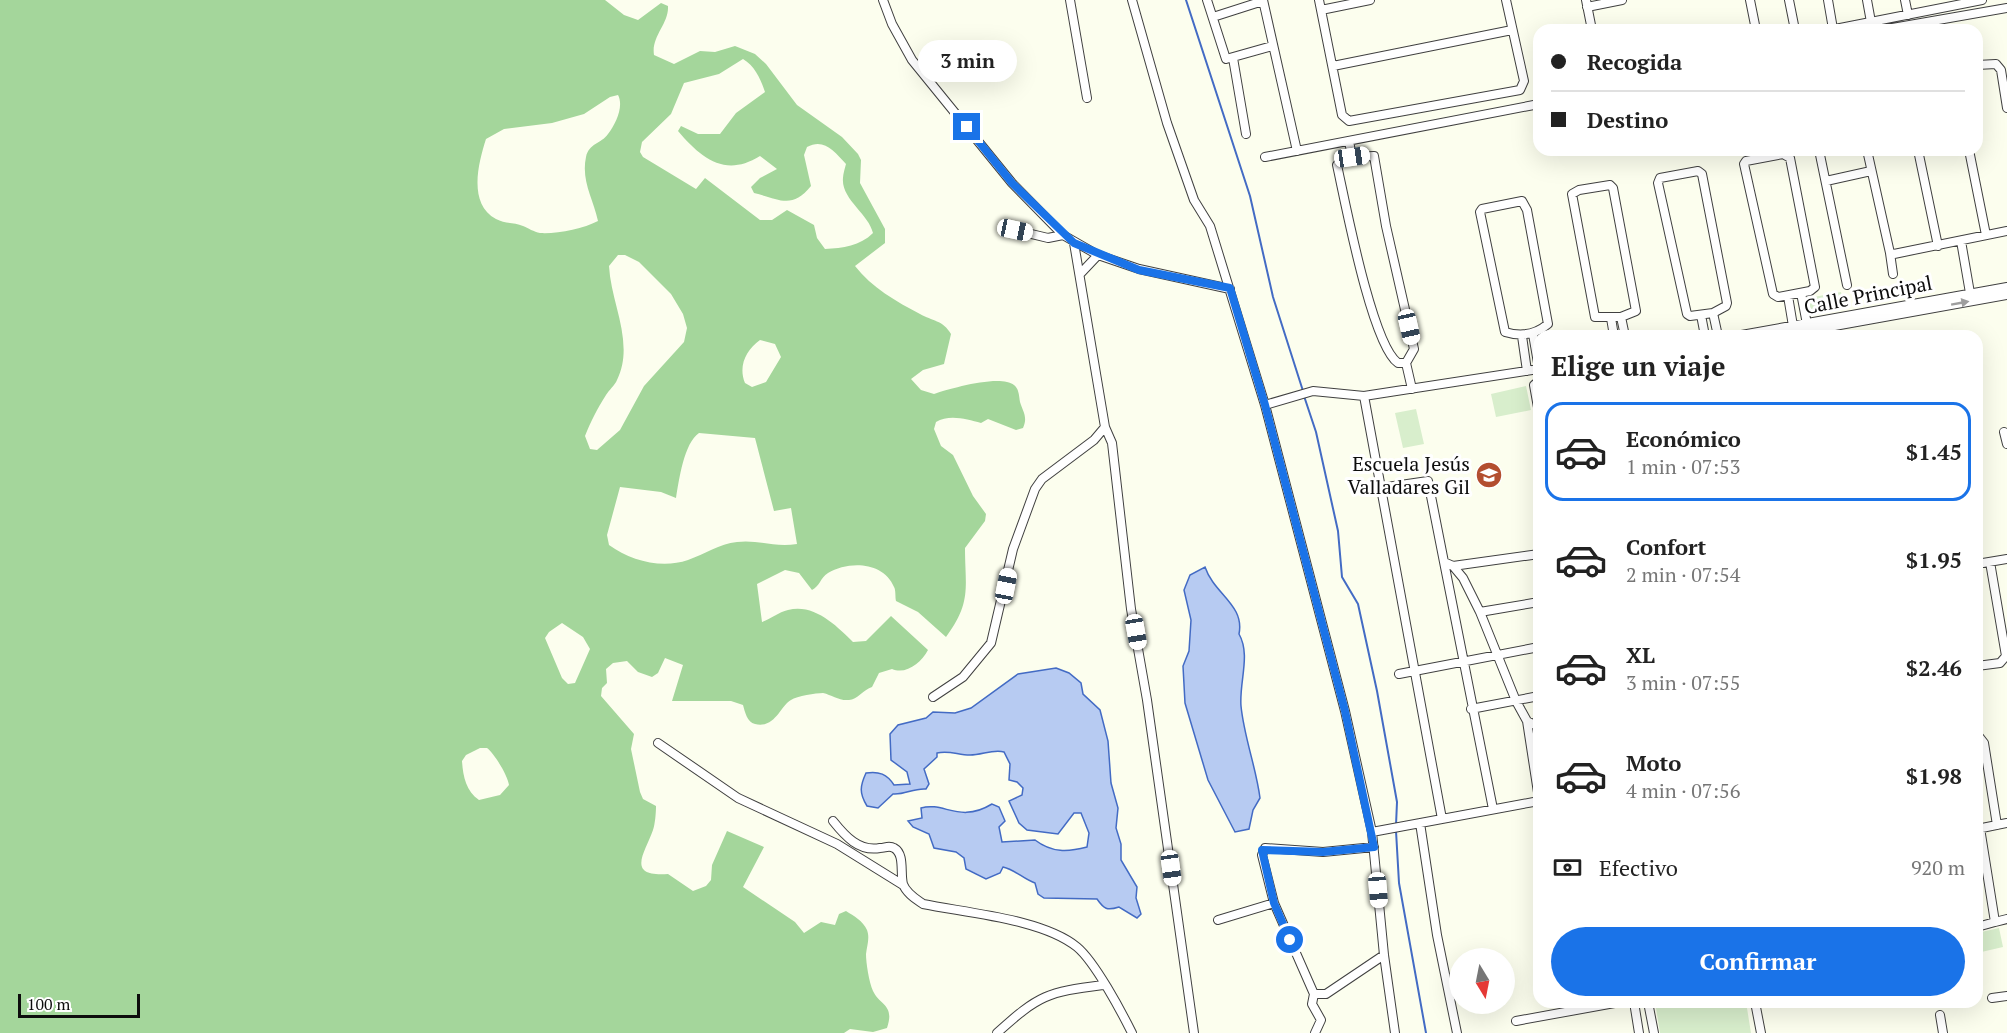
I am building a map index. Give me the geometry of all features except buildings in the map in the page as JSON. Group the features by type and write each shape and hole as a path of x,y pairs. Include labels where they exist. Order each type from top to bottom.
{"street":[{"path":"883,0 892,24 912,60 1012,183 1063,235 1098,255 1139,270 1230,288"},
{"path":"1070,0 1087,98"},
{"path":"1132,0 1167,123 1194,200 1210,226 1230,288 1265,405 1345,711 1375,831 1374,847 1384,955 1395,1033"},
{"path":"1207,0 1226,59 1272,46"},
{"path":"1213,17 1263,0 1297,151"},
{"path":"1319,0 1342,115 1349,121 1520,90 1524,81 1506,0"},
{"path":"1321,10 1370,0"},
{"path":"1591,24 1587,3 1622,0"},
{"path":"1750,0 1755,24"},
{"path":"1789,0 1794,24"},
{"path":"1828,0 1831,24"},
{"path":"1867,0 1871,22"},
{"path":"1905,0 1908,15"},
{"path":"1861,24 1908,15 1946,4 1982,0"},
{"path":"1931,24 2007,8"},
{"path":"1332,66 1512,30"},
{"path":"1233,58 1246,135"},
{"path":"1983,65 1996,64 2001,70 2007,108"},
{"path":"1265,157 1533,105"},
{"path":"1349,141 1352,157"},
{"path":"1406,363 1398,363 1390,355 1371,307 1337,165 1342,160 1352,157 1374,156 1386,226 1414,349 1406,363 1412,388"},
{"path":"1772,156 1746,161 1744,170 1773,294 1778,297 1801,293 1815,287 1790,158 1786,156"},
{"path":"1820,156 1847,285"},
{"path":"1868,156 1893,274"},
{"path":"1919,156 1938,246"},
{"path":"1969,156 1986,235"},
{"path":"1698,171 1702,174 1727,303 1726,306 1713,313 1701,315 1687,314 1658,183 1660,178 1698,171"},
{"path":"1826,180 1871,171"},
{"path":"1610,185 1613,188 1636,311 1616,317 1593,316 1572,200 1572,194 1579,190 1610,185"},
{"path":"1533,334 1522,336 1505,332 1480,212 1482,209 1522,201 1527,210 1548,324 1534,330"},
{"path":"1015,230 1048,237 1063,235"},
{"path":"1890,253 1938,246 2007,231"},
{"path":"1961,241 1970,293"},
{"path":"1074,243 1105,428 1112,443 1131,609 1148,700 1194,1033"},
{"path":"1080,274 1098,255"},
{"name":"Calle Principal","path":"1770,330 2007,287"},
{"path":"1801,293 1807,324"},
{"path":"1812,330 2007,295"},
{"path":"1788,296 1793,326"},
{"path":"1713,313 1717,330"},
{"path":"1701,315 1704,330"},
{"path":"1615,330 1616,317"},
{"path":"1616,317 1621,330"},
{"path":"1522,336 1527,371"},
{"path":"1265,405 1313,391 1364,396 1533,370"},
{"path":"1364,396 1442,819"},
{"path":"933,697 963,677 991,643 1014,549 1035,489 1042,479 1094,440 1105,428"},
{"path":"2004,432 2007,444"},
{"path":"1380,488 1428,481 1471,709 1493,809"},
{"path":"1453,566 1533,555"},
{"path":"1983,563 2007,559"},
{"path":"1444,562 1453,566 1463,578 1480,612 1516,701 1527,721 1533,760"},
{"path":"1983,665 2000,663 2006,656 1990,562"},
{"path":"1480,612 1533,603"},
{"path":"1399,674 1533,648"},
{"path":"1471,709 1533,697"},
{"path":"1527,721 1533,724"},
{"path":"1983,742 1997,825"},
{"path":"658,743 738,798 837,844 903,885 923,904 1023,923 1055,935 1083,952 1132,1033"},
{"path":"1375,831 1533,801"},
{"path":"833,821 848,839 859,845 878,849 889,846 896,848 900,854 903,885"},
{"path":"1983,827 2007,823"},
{"path":"1417,824 1457,1033"},
{"path":"1315,1033 1321,1020 1312,1004 1314,994 1274,903 1262,850 1323,852 1374,847"},
{"path":"1983,852 1995,922"},
{"path":"1218,920 1274,903"},
{"path":"1983,925 2007,919"},
{"path":"1314,994 1326,994 1384,955"},
{"path":"997,1033 1035,1000 1062,990 1103,985"},
{"path":"1992,999 2007,996"},
{"path":"1516,1021 1587,1008"},
{"path":"1635,1008 1640,1033"},
{"path":"1649,1008 1654,1033"},
{"path":"1756,1008 1761,1033"},
{"path":"1940,1015 1943,1033"}],"green space":[{"path":"0,0 605,0 624,15 638,20 661,3 668,6 668,12 655,42 654,55 674,64 700,51 715,52 735,46 755,54 766,64 797,105 842,137 861,160 860,183 885,229 885,243 855,266 861,274 885,293 924,316 941,323 951,334 944,364 923,370 911,379 921,390 934,394 986,382 1007,382 1014,385 1018,391 1025,421 1023,428 1016,430 988,419 981,423 952,418 936,422 934,429 941,446 953,455 973,496 986,514 985,521 965,548 966,584 963,604 960,614 946,637 918,612 896,601 895,588 889,578 874,568 855,565 836,569 825,575 812,590 799,573 785,570 757,584 762,622 788,610 807,610 824,617 853,642 866,641 891,616 928,650 913,667 879,673 872,687 852,700 842,700 823,693 794,699 787,703 773,720 762,725 752,723 743,705 731,701 672,701 683,665 665,658 658,673 652,677 638,672 627,661 613,663 606,669 607,683 602,688 601,696 634,734 631,749 640,792 643,799 656,806 654,828 641,862 646,872 668,874 693,891 706,886 711,880 712,865 727,831 764,847 743,887 795,922 804,933 821,922 835,925 839,914 846,911 861,921 868,933 866,958 870,983 876,996 888,1010 887,1028 873,1032 850,1029 844,1033 0,1033","holes":["743,59 754,69 765,92 736,113 720,134 698,134 681,126 678,131 687,141 705,157 725,165 736,165 760,156 777,169 760,178 751,187 754,193 785,201 798,198 811,186 804,155 807,147 824,145 846,164 843,178 846,193 866,219 873,233 857,244 825,249 817,238 814,225 787,210 772,220 760,220 705,178 696,189 643,157 640,152 642,142 671,114 684,83 719,74","618,95 620,99 620,110 614,125 605,137 592,146 586,157 586,182 598,221 570,230 540,233 520,225 499,221 487,212 478,194 478,171 486,139 504,129 552,123 584,114 610,97","618,255 625,255 639,262 671,294 683,314 687,328 684,342 644,386 620,430 597,450 590,449 585,436 600,405 617,380 624,352 609,266","760,340 775,344 781,357 766,382 752,387 745,383 742,371 747,354","699,433 755,438 774,511 791,508 797,544 730,543 688,560 668,564 637,559 609,545 607,535 620,487 661,492 676,498 683,462 690,445","562,623 583,637 590,649 575,683 568,684 562,678 545,638 549,632","480,748 487,748 500,765 509,785 500,795 479,800 466,783 462,761 466,755"]},
{"path":"1841,292 1843,305 1810,311 1808,298"},
{"path":"1526,386 1531,410 1496,417 1491,394"},
{"path":"1416,409 1424,444 1403,448 1395,413"},
{"path":"1999,928 2003,947 1983,952 1983,932"},
{"path":"1656,1008 1747,1008 1751,1033 1660,1033"}],"water":[{"path":"1205,567 1237,615 1244,651 1241,706 1260,798 1253,810 1249,829 1235,832 1208,780 1185,703 1183,666 1189,651 1191,620 1184,590 1190,575"},
{"path":"1056,668 1069,673 1081,683 1083,694 1100,710 1108,741 1111,783 1118,808 1116,828 1121,844 1121,860 1137,887 1136,898 1141,914 1137,918 1119,907 1106,908 1097,899 1044,898 1038,894 1035,883 1003,867 1000,873 986,879 966,869 964,858 956,852 934,848 929,834 913,827 908,821 922,818 921,808 937,807 970,812 992,804 999,807 1005,821 999,827 1002,842 1035,840 1060,850 1087,847 1089,833 1081,813 1074,813 1058,834 1027,830 1019,823 1009,801 1022,795 1023,788 1017,782 1009,780 1010,764 1004,752 970,755 937,753 937,757 924,769 929,784 926,789 893,794 878,808 867,806 863,797 862,786 866,773 882,774 894,785 910,784 907,772 891,760 890,734 898,725 926,718 933,712 955,713 971,708 1018,674"}],"waterway":[{"path":"1186,0 1250,196 1273,297 1303,391"},
{"path":"1304,396 1316,432 1338,531 1342,577 1358,604 1377,691 1397,802 1396,825"},
{"path":"1396,831 1399,883 1426,1033"}],"place":[{"name":"Escuela Jesús Valladares Gil","path":"1489,475"}],"route":[{"path":"967,127 1012,183 1063,235 1074,243 1098,255 1139,270 1230,288 1265,405 1345,711 1374,847 1323,852 1265,848 1262,850 1274,903 1290,940"}]}
